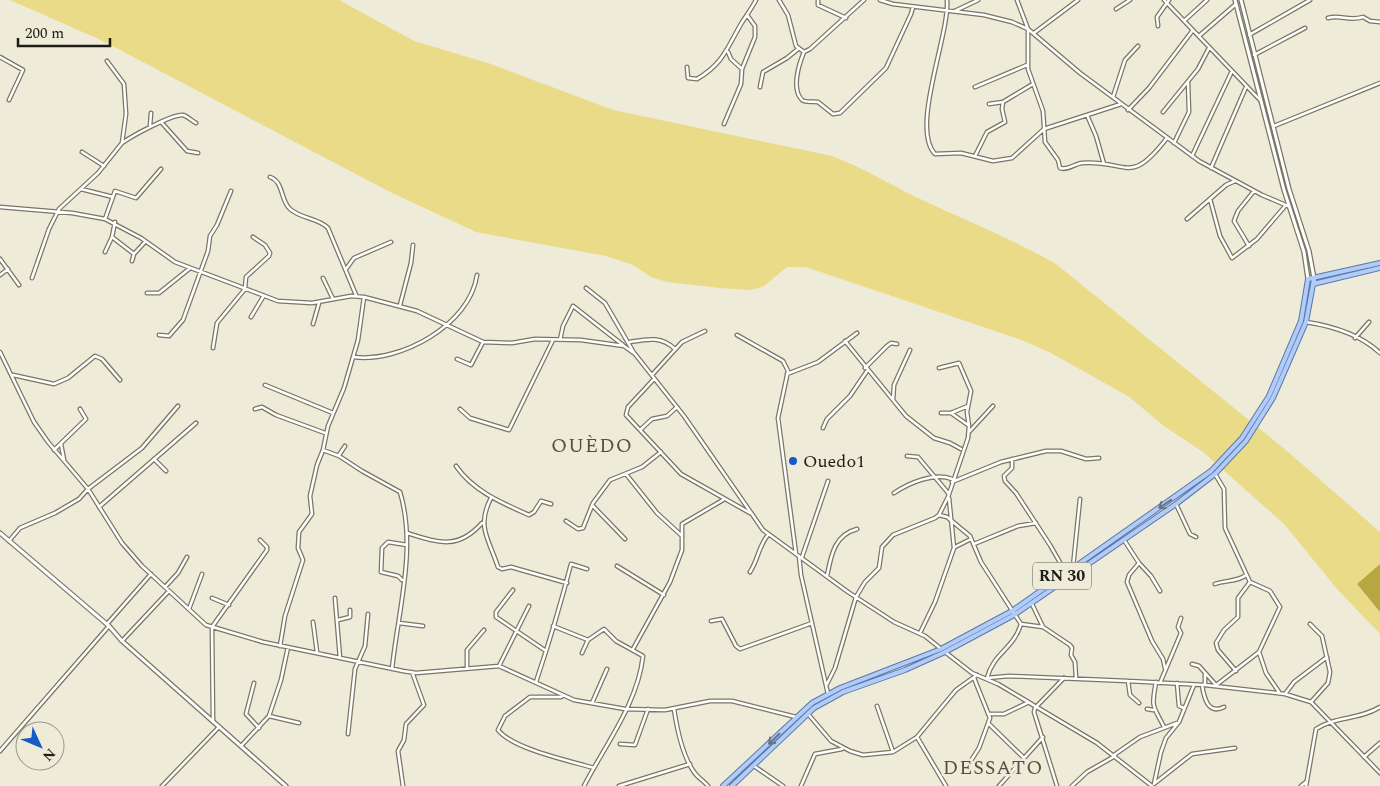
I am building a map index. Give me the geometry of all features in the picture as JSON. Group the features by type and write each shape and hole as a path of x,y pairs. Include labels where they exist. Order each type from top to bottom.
{"main road":[{"path":"1308,284 1380,263"},
{"path":"1308,279 1314,281 1380,268"},
{"name":"RN 30","path":"732,786 808,714 843,692 905,670 945,652 1013,613 1074,567 1212,471 1242,438 1260,414 1279,375 1301,321 1308,279"},
{"name":"RN 30","path":"723,786 812,703 828,694 941,649 1032,604 1123,538 1176,504 1215,474 1246,441 1263,417 1306,322 1314,281"}],"street":[{"path":"687,67 688,78 697,79 722,58 728,51 756,0"},
{"path":"779,0 788,15 793,38 798,49 804,52"},
{"path":"818,0 818,5 846,18"},
{"path":"864,0 846,18 804,52 797,72 797,86 800,98 806,102 818,102 833,114 840,113 886,68 913,6"},
{"path":"880,0 1012,22 1028,29 1080,73 1192,156 1254,191 1287,205"},
{"path":"948,0 948,11 933,70 927,138 930,150 935,154 961,153 992,161 1012,158 1044,129 1121,104"},
{"path":"955,11 978,0"},
{"path":"1016,0 1028,29 1028,65 1043,111 1045,142 1062,170 1083,163 1104,164 1130,169 1139,167 1167,138"},
{"path":"1034,33 1078,0"},
{"path":"1116,9 1130,0"},
{"path":"1184,21 1207,0"},
{"path":"1241,0 1289,189 1309,251 1314,281"},
{"path":"1249,35 1310,0"},
{"path":"1158,26 1157,17 1167,1 1246,88 1261,101"},
{"path":"1199,36 1235,2 1287,205 1304,252 1308,279"},
{"path":"724,124 742,84 742,69 756,30 753,21 747,15"},
{"path":"1328,18 1336,16 1352,20 1363,17 1370,21 1380,22"},
{"path":"1254,55 1305,28"},
{"path":"1128,110 1149,88 1193,30"},
{"path":"1113,97 1125,60 1138,46"},
{"path":"1163,112 1188,81 1209,48"},
{"path":"760,87 763,72 798,49"},
{"path":"728,51 731,60"},
{"path":"0,57 23,70 9,100"},
{"path":"722,58 731,60 742,69"},
{"path":"107,61 124,84 126,114 122,143"},
{"path":"975,87 1028,65"},
{"path":"1192,156 1232,71"},
{"path":"1174,143 1189,112 1188,81"},
{"path":"1274,126 1380,83"},
{"path":"989,104 1003,102 1033,84"},
{"path":"1211,168 1246,88"},
{"path":"975,156 987,132 1005,122 1002,109 1003,102"},
{"path":"150,127 151,113"},
{"path":"32,278 49,229 58,211 104,166 122,143 150,127 180,115 196,123"},
{"path":"1088,115 1104,164"},
{"path":"162,123 188,151 198,153"},
{"path":"82,152 104,166"},
{"path":"104,219 115,191 136,198 161,169"},
{"path":"270,177 278,183 288,208 300,216 321,222 328,228 357,296"},
{"path":"1187,219 1226,185 1235,180"},
{"path":"79,189 113,197"},
{"path":"159,335 169,336 181,323 208,251 210,236 217,226 231,191"},
{"path":"1249,246 1234,221 1238,211 1254,191"},
{"path":"1210,199 1220,236 1232,258 1249,246 1287,205"},
{"path":"0,207 58,211 115,222 175,262 263,297 286,303 319,303 357,296 400,306 446,324 483,342 560,340 606,342 624,346"},
{"path":"106,252 115,222"},
{"path":"112,237 134,254"},
{"path":"213,348 220,318 245,289 246,277 266,260 270,253 265,245 253,237"},
{"path":"132,261 134,254 145,242"},
{"path":"346,268 361,254 380,248 390,242"},
{"path":"400,306 411,263 413,245"},
{"path":"0,259 20,285"},
{"path":"147,293 158,293 189,268"},
{"path":"0,275 8,269"},
{"path":"353,357 374,358 406,351 446,324 468,302 477,276"},
{"path":"323,278 334,300"},
{"path":"586,288 605,303 630,342 635,354"},
{"path":"251,317 263,297"},
{"path":"280,646 285,616 303,560 298,548 298,532 312,514 310,496 326,433 344,388 358,340 364,297"},
{"path":"313,324 319,303"},
{"path":"560,340 563,326 573,306 635,354 677,407 768,535 894,622 920,634 978,675 987,678 1114,755 1153,785"},
{"path":"1306,322 1339,329 1370,344 1380,354"},
{"path":"1355,338 1369,322"},
{"path":"652,375 682,342 705,331"},
{"path":"787,374 818,362 857,333"},
{"path":"737,334 785,363 787,374 778,418 801,575 828,694"},
{"path":"630,342 657,338 668,342 675,349"},
{"path":"460,409 470,418 509,430 553,340"},
{"path":"845,341 866,370 906,416 924,431 961,449 965,448"},
{"path":"457,359 471,365 483,342"},
{"path":"823,428 826,419 850,396 866,370 887,346 891,343 897,344"},
{"path":"893,401 894,385 910,350"},
{"path":"0,352 5,358 34,422 54,450 88,489 122,543 169,591 212,627 280,646 412,672 499,666 536,682 563,697"},
{"path":"12,375 54,384 68,378 95,356 102,359 120,380"},
{"path":"0,360 5,358"},
{"path":"827,684 835,668 856,597 865,582 879,568 880,552 887,540 893,534 930,522 939,515 949,495 952,481 965,448 969,426 968,406 971,391 961,364 956,363 940,368"},
{"path":"654,379 626,412 681,474 723,500 752,514"},
{"path":"265,386 333,412"},
{"path":"9,540 20,528 73,504 88,489 142,448 178,406"},
{"path":"941,413 950,413 968,406"},
{"path":"968,432 993,406"},
{"path":"255,409 262,407 276,415 326,433"},
{"path":"640,430 652,419 667,416 677,407"},
{"path":"54,450 86,419 80,409"},
{"path":"950,413 969,426"},
{"path":"98,507 196,423"},
{"path":"61,444 65,462"},
{"path":"339,456 345,446"},
{"path":"961,449 961,458"},
{"path":"323,450 339,456 400,492 405,511 407,545 399,623 392,668"},
{"path":"894,493 910,482 924,481 936,476 952,481 1012,459 1046,452 1061,451 1086,459 1099,458"},
{"path":"566,521 578,529 583,528 592,505 610,480 646,464 661,452"},
{"path":"907,456 918,457 936,476 949,495 954,548 935,602 920,634"},
{"path":"154,459 166,471"},
{"path":"1012,459 1012,468 1004,479 1036,523 1066,573"},
{"path":"456,466 462,474 492,498 529,515 534,512 541,501 551,504"},
{"path":"626,474 657,513 683,537"},
{"path":"1215,474 1224,488 1225,528 1246,575 1250,582 1270,592 1280,607 1259,652 1216,685"},
{"path":"799,556 828,481"},
{"path":"407,533 432,540 457,542 471,535 483,523 492,498"},
{"path":"1074,567 1080,498"},
{"path":"633,649 664,595 681,554 682,524 723,500"},
{"path":"1176,504 1190,534 1196,538"},
{"path":"592,505 626,539"},
{"path":"939,515 967,532 981,562 1021,624 1043,627 1072,648 1071,656 1076,662 1076,678"},
{"path":"483,523 487,540 500,569 511,567 567,582"},
{"path":"974,544 1018,526 1036,523"},
{"path":"828,576 835,545 850,531 857,529"},
{"path":"0,533 108,625 122,641 286,786"},
{"path":"750,572 758,559 762,542 768,535"},
{"path":"1123,538 1140,563 1152,576 1160,591"},
{"path":"954,548 971,539"},
{"path":"213,722 212,627 267,550 267,547 260,540"},
{"path":"403,582 398,576 381,572 382,548 388,542 407,545"},
{"path":"165,587 178,573 188,557"},
{"path":"536,682 573,563 587,569"},
{"path":"1140,563 1129,575 1128,582 1152,640 1163,659 1165,668"},
{"path":"617,566 664,595"},
{"path":"0,751 151,574"},
{"path":"189,609 202,574"},
{"path":"1215,584 1224,580 1240,579 1246,575"},
{"path":"1236,671 1218,650 1216,643 1224,630 1238,617 1238,598 1250,582"},
{"path":"513,590 495,615 515,632 546,651"},
{"path":"122,641 169,591"},
{"path":"212,598 229,605"},
{"path":"335,598 340,658"},
{"path":"1032,604 1043,627"},
{"path":"499,666 530,606"},
{"path":"337,620 348,619 351,615 350,610"},
{"path":"348,734 357,661 365,646 368,614"},
{"path":"1160,683 1181,633 1178,627 1181,618"},
{"path":"711,621 722,619 736,646 740,649 812,623"},
{"path":"313,622 317,653"},
{"path":"399,623 423,626"},
{"path":"987,678 994,660 1011,645 1021,624"},
{"path":"1310,624 1322,636 1330,664 1329,680 1311,702"},
{"path":"553,626 588,640"},
{"path":"582,653 588,640 604,629 616,641 642,654 638,680 626,709 584,786"},
{"path":"467,668 467,650 484,630"},
{"path":"241,746 268,716 282,680 288,647"},
{"path":"1259,652 1266,673 1279,693"},
{"path":"1285,694 1294,682 1327,657"},
{"path":"1192,664 1199,666 1216,685"},
{"path":"592,703 607,669"},
{"path":"404,786 398,751 404,740 406,724 424,705 412,672"},
{"path":"1205,674 1204,699 1212,709 1216,710 1224,707"},
{"path":"808,714 828,739 844,748 863,755 894,752 917,738 956,690 978,675"},
{"path":"987,678 1008,676 1128,680 1216,685 1285,694 1311,702 1380,773"},
{"path":"972,759 989,724 990,714 974,678"},
{"path":"1057,786 1034,712 1035,708 1064,678"},
{"path":"1128,680 1130,695 1139,703"},
{"path":"1156,682 1152,698 1153,710 1164,728"},
{"path":"254,683 246,714 258,728"},
{"path":"1178,683 1179,706 1184,708"},
{"path":"1153,785 1166,738 1178,722 1194,685"},
{"path":"594,768 527,748 503,735 498,730 505,716 530,697 563,697 626,709 674,709 710,701 732,701 796,717"},
{"path":"990,714 1004,714 1027,702"},
{"path":"877,706 894,752"},
{"path":"1301,786 1306,784 1316,729 1330,721 1358,717 1380,707"},
{"path":"620,744 636,745 648,709"},
{"path":"674,709 677,729 690,764 694,772 708,786"},
{"path":"1147,709 1153,710"},
{"path":"268,716 299,723"},
{"path":"1072,786 1087,772 1140,737 1178,722"},
{"path":"989,724 1023,757"},
{"path":"162,786 219,727"},
{"path":"999,786 1023,757 1043,737"},
{"path":"917,738 946,786"},
{"path":"1364,757 1380,743"},
{"path":"801,786 815,754 844,748"},
{"path":"1153,785 1192,754 1235,748"},
{"path":"619,786 690,764"},
{"path":"754,766 783,786"}],"shaded area":[{"path":"10,0 339,0 414,41 488,63 613,110 832,156 854,165 1056,264 1287,451 1380,532 1380,564 1357,584 1380,612 1380,634 1338,590 1284,524 1203,452 1164,426 1128,396 1049,352 1019,339 806,267 787,267 764,286 751,290 720,288 667,282 651,277 633,265 606,256 476,232 392,193 103,41"},
{"path":"1380,564 1380,612 1357,584"}],"place":[{"name":"Ouedo1","path":"793,461"}],"district":[{"name":"OUÈDO","path":"592,446"},
{"name":"DESSATO","path":"993,768"}]}
